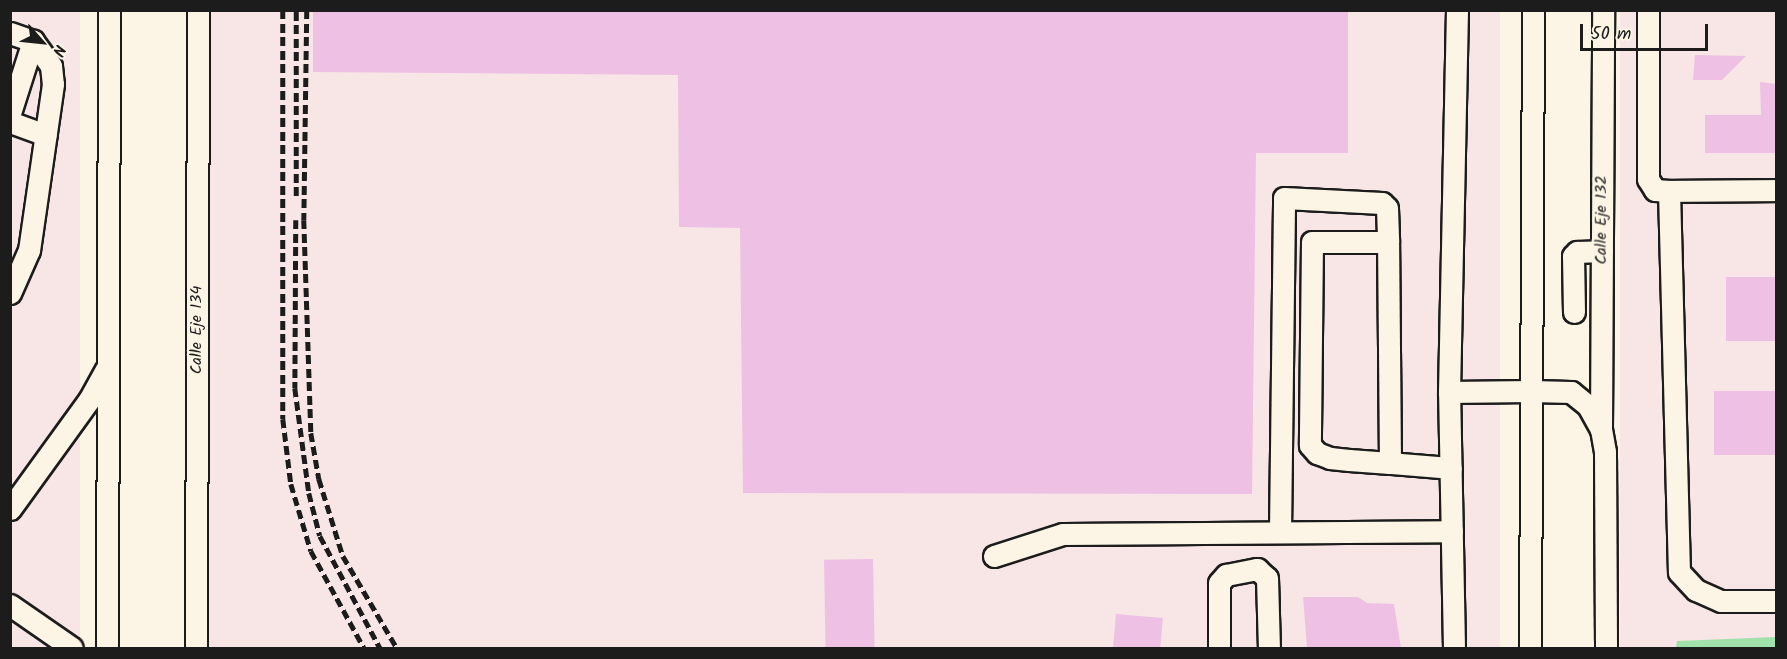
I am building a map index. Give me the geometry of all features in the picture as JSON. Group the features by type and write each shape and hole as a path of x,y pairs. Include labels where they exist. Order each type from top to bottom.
{"street":[{"path":"107,648 109,10"},
{"name":"Calle Eje 134","path":"196,648 198,10"},
{"path":"1454,648 1449,392 1457,10"},
{"path":"1530,648 1533,10"},
{"name":"Calle Eje 132","path":"1603,10 1601,429 1605,452 1606,648"},
{"path":"1648,10 1648,179 1655,190 1776,190"},
{"path":"10,33 33,41 51,66 53,84 29,250 10,293"},
{"path":"10,113 33,41"},
{"path":"10,122 46,135"},
{"path":"1669,191 1679,572 1696,590 1721,601 1776,601"},
{"path":"1280,532 1284,198 1382,202 1387,208 1389,463"},
{"path":"1388,242 1312,242 1310,445 1317,453 1330,458 1451,468"},
{"path":"1574,312 1573,256 1577,252 1602,251"},
{"path":"10,509 89,400 107,366"},
{"name":"Calle Eje 132","path":"1449,392 1571,392 1588,406 1601,429"},
{"path":"994,556 1063,534 1452,531"},
{"path":"1218,648 1219,583 1226,574 1257,569 1267,578 1269,648"},
{"path":"10,605 72,648"}],"shaded area":[{"path":"10,11 80,11 80,648 10,648"},
{"path":"202,11 1500,11 1500,648 202,648"},
{"path":"1620,11 1776,11 1776,648 1620,648"}],"green space":[{"path":"1776,637 1776,648 1676,648 1677,641"}],"building":[{"path":"313,10 1348,10 1348,153 1256,153 1252,494 743,493 740,228 679,227 678,75 313,72"},
{"path":"1695,55 1746,56 1722,80 1693,80"},
{"path":"1760,82 1776,84 1776,153 1705,153 1705,115 1761,115"},
{"path":"1726,277 1776,277 1776,341 1726,341"},
{"path":"1714,391 1776,391 1776,455 1714,455"},
{"path":"873,559 875,648 826,648 824,560"},
{"path":"1303,597 1358,597 1367,603 1394,604 1401,648 1307,648"},
{"path":"1116,614 1163,618 1160,648 1113,648"}],"railway":[{"path":"283,10 283,419 291,484 311,551 364,648"},
{"path":"296,10 296,196"},
{"path":"307,10 304,220 311,433 319,479 343,556 397,648"},
{"path":"296,220 295,388 309,493 320,536 380,648"}]}
